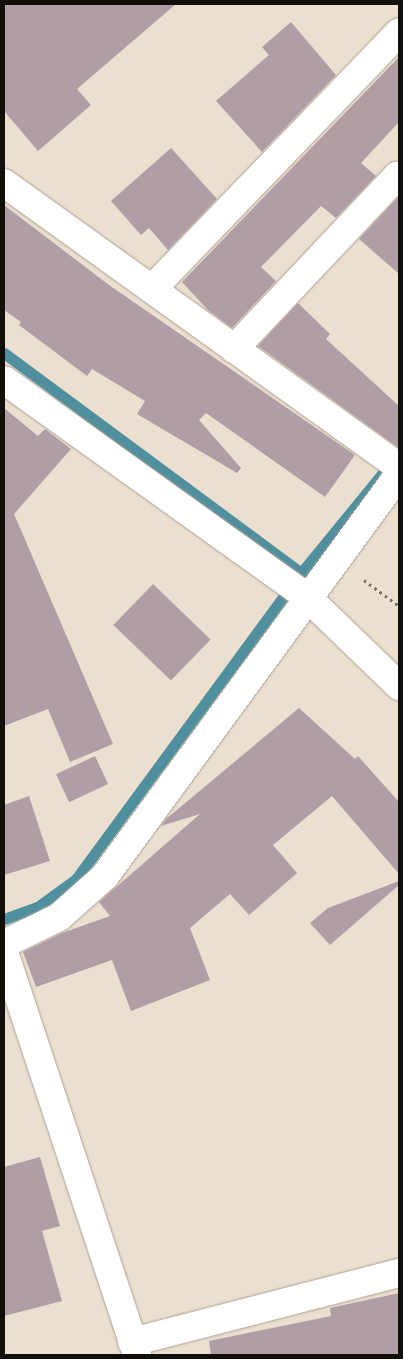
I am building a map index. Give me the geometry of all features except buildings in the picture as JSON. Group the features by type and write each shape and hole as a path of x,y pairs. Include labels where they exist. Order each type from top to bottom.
{"street":[{"path":"152,290 399,32"},
{"path":"234,349 397,176 399,177"},
{"path":"4,183 395,466 335,559 296,589 105,876 59,917 4,944"},
{"path":"4,380 296,589 399,686"},
{"path":"4,952 135,1349 399,1273"}],"path":[{"path":"335,559 399,606"}],"waterway":[{"path":"4,353 301,573"},
{"path":"4,919 39,906 76,879 301,573 392,462"}]}
